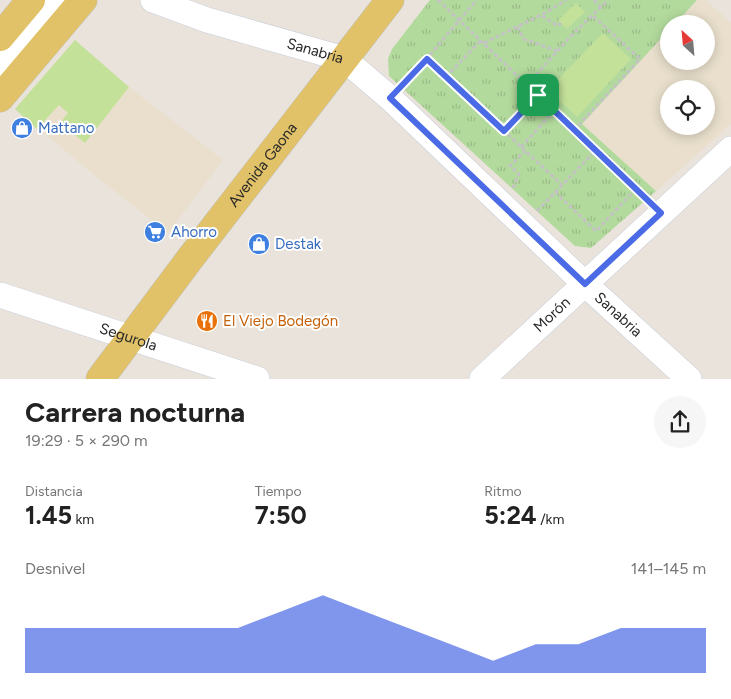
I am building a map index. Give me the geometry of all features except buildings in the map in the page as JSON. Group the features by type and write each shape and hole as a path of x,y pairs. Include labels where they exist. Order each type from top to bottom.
{"main road":[{"path":"0,37 31,0"},
{"path":"0,98 83,0"},
{"name":"Avenida Gaona","path":"100,379 390,0"}],"street":[{"path":"0,66 57,0"},
{"name":"Sanabria","path":"153,0 207,20 344,60 390,98 585,284 689,379"},
{"name":"Morón","path":"482,379 731,149"},
{"name":"Segurola","path":"0,295 257,379"}],"path":[{"path":"438,0 661,213"},
{"path":"390,98 427,59 477,0"},
{"path":"446,77 482,42 541,16 566,0"},
{"path":"594,0 601,7"},
{"path":"527,85 557,51 608,0"},
{"path":"541,16 558,26 561,23"},
{"path":"574,130 640,59 592,16"},
{"path":"517,27 524,39 557,51"},
{"path":"427,59 562,185"},
{"path":"504,131 538,95"},
{"path":"521,147 554,111"},
{"path":"524,226 596,150"},
{"path":"505,208 519,174 510,166 525,151"},
{"path":"555,192 596,231 636,189"}],"shaded area":[{"path":"697,0 706,0 731,23 731,124 656,191 582,124 660,40 660,70 715,70 715,15 683,15"},
{"path":"75,40 129,87 223,160 168,233 15,109"}],"green space":[{"path":"430,0 697,0 683,15 660,15 660,40 582,124 656,191 591,248 575,246 389,76 388,59 392,49"},
{"path":"576,3 585,12 567,29 558,20"},
{"path":"603,33 631,59 577,117 548,90"},
{"path":"75,40 129,87 85,143 60,123 68,113 59,105 37,129 15,109"}],"place":[{"name":"Mattano","path":"22,128"},
{"name":"Ahorro","path":"155,232"},
{"name":"Destak","path":"259,244"},
{"name":"El Viejo Bodegón","path":"207,321"}],"route":[{"path":"427,59 504,131 538,95 661,213 585,284 390,98 427,59"}]}
